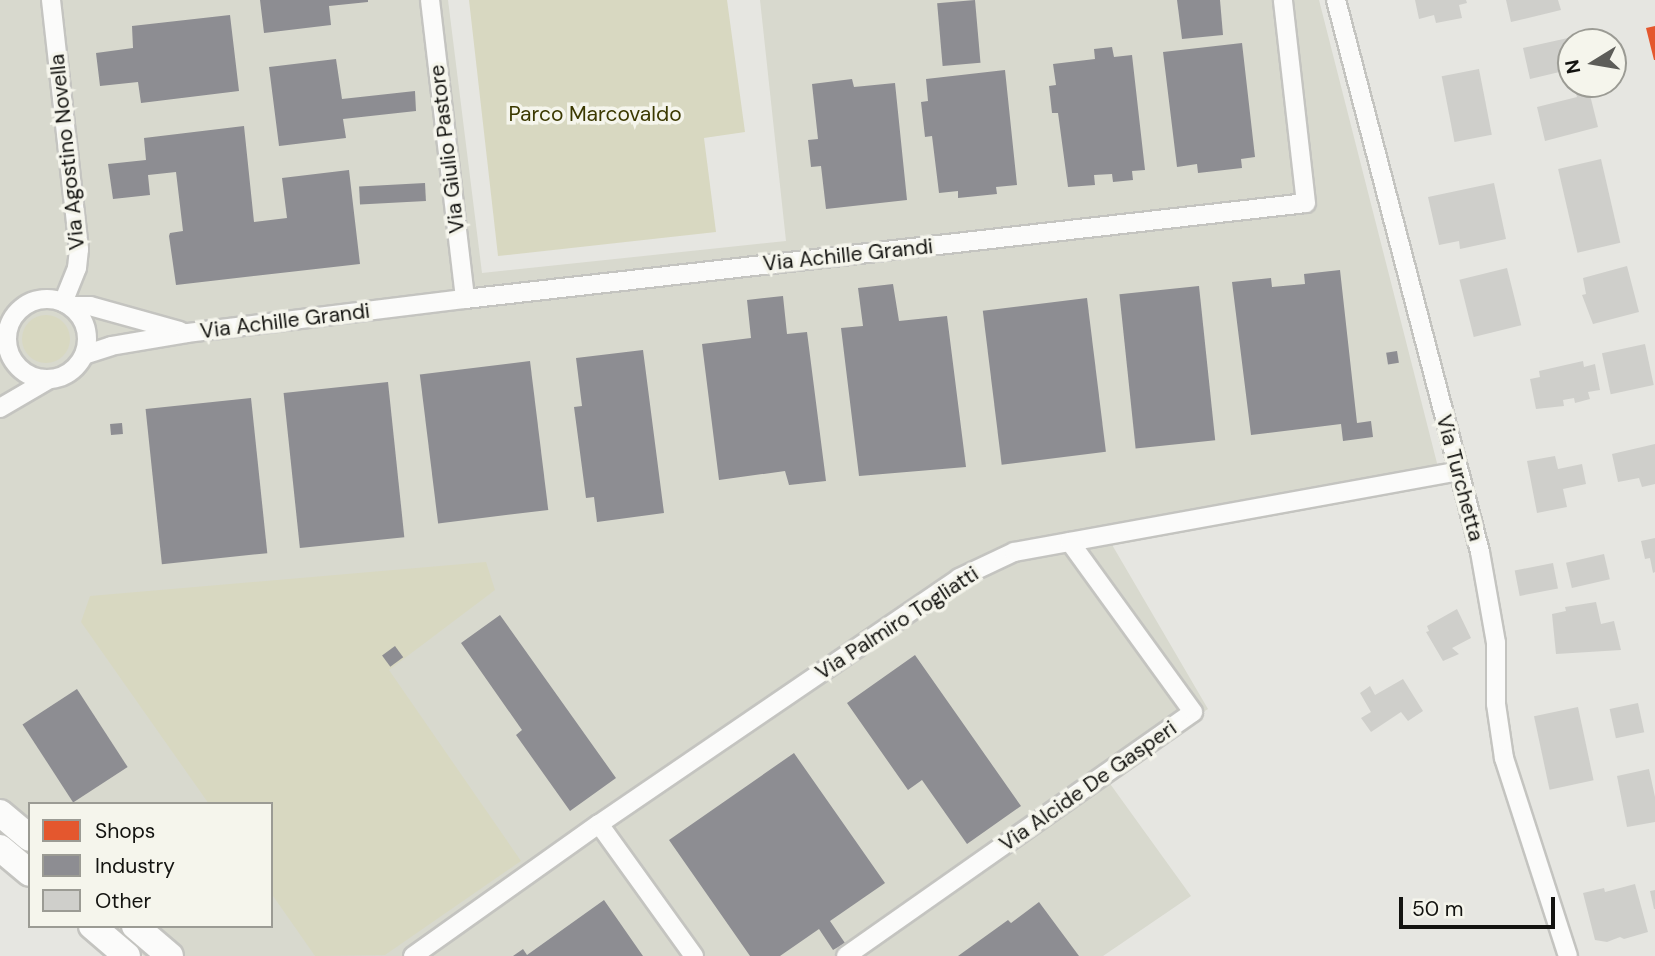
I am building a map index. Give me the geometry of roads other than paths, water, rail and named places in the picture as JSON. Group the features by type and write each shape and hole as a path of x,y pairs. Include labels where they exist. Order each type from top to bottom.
{"street":[{"name":"Via Agostino Novella","path":"51,0 79,249 67,304"},
{"name":"Via Giulio Pastore","path":"430,0 465,299"},
{"name":"Via Achille Grandi","path":"0,408 48,380 69,374 84,355 111,346 187,333 1306,203 1283,0"},
{"name":"Via Turchetta","path":"1336,0 1480,552 1496,643 1496,705 1504,758 1568,956"},
{"name":"Via Achille Grandi","path":"0,362 12,318 19,309 40,299 90,306 187,333"},
{"path":"67,304 84,323 87,345 84,355"},
{"path":"6,341 15,364 24,373 48,380"},
{"name":"Via Palmiro Togliatti","path":"412,956 599,824 959,578 1014,552 1458,471"},
{"name":"Via Alcide De Gasperi","path":"846,956 1193,712 1070,542"},
{"path":"0,813 28,836"},
{"path":"599,824 694,956"},
{"path":"0,848 28,871"},
{"path":"94,928 127,956"},
{"path":"137,928 170,956"}],"park label":[{"name":"Parco Marcovaldo","path":"595,114"}]}
